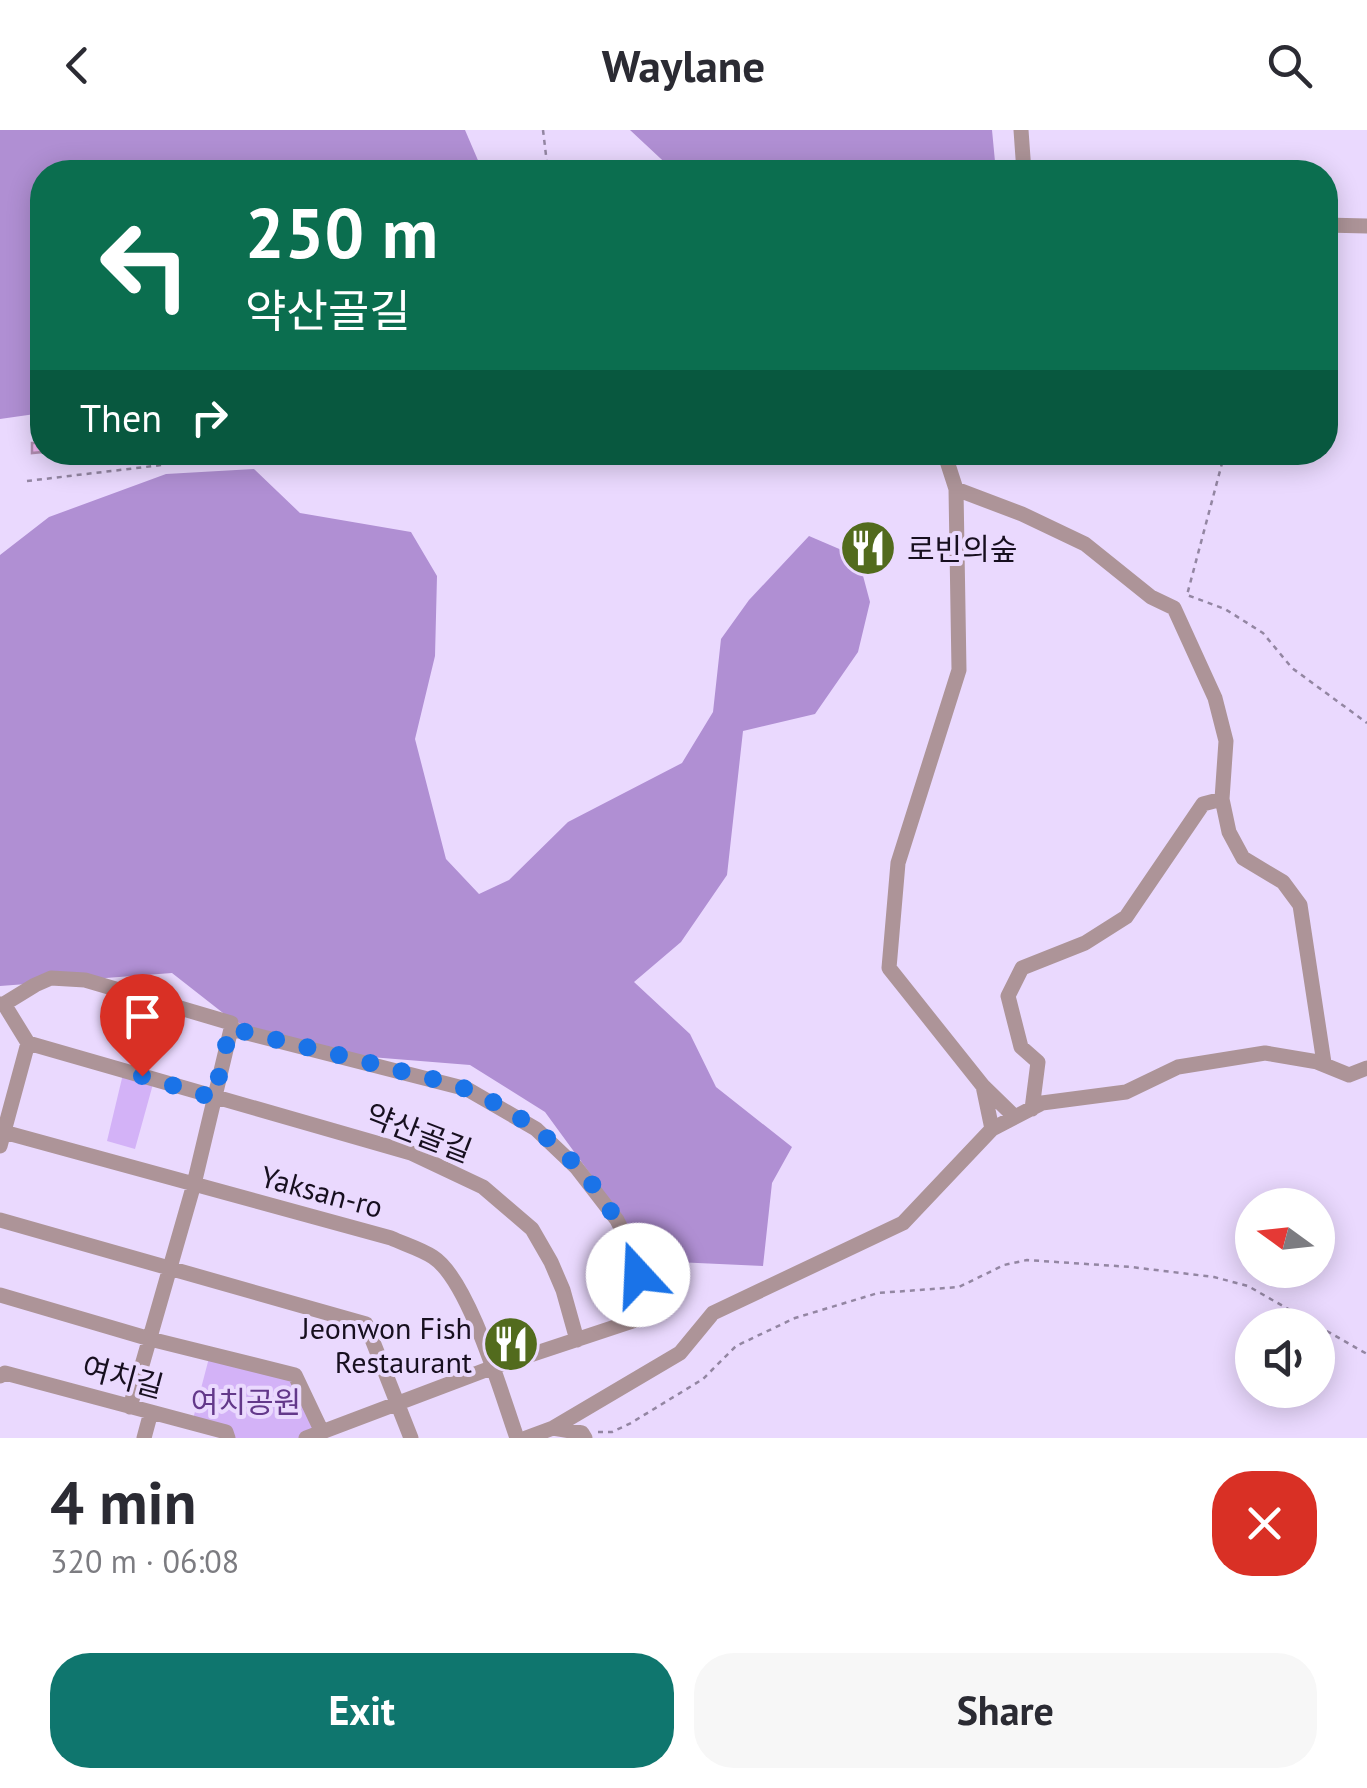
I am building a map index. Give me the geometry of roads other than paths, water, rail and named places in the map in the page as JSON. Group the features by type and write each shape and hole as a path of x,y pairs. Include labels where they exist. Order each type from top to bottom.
{"street":[{"path":"1020,130 1023,160"},
{"path":"1338,225 1367,226"},
{"path":"948,465 956,489 959,670 898,863 888,968 983,1086 1015,1117"},
{"path":"526,1438 553,1428 680,1353 713,1313 903,1223 992,1129 1042,1103 1126,1092 1178,1067 1265,1054 1324,1063 1300,904 1282,882 1243,858 1230,832 1222,799 1226,741 1215,698 1174,608 1151,597 1085,544 956,489"},
{"path":"1174,608 1187,595"},
{"path":"1032,1109 1038,1062 1021,1048 1008,996 1022,968 1085,942 1126,916 1202,804 1222,799"},
{"name":"약산골길","path":"306,1438 492,1368 576,1340 648,1316 631,1248 598,1192 536,1129 467,1090 230,1028 231,1023 86,980 51,978 2,1004 28,1043 410,1153 482,1187 532,1229 563,1290 576,1340"},
{"path":"130,1407 194,1184 230,1028"},
{"path":"1,1136 28,1043"},
{"path":"1317,1062 1350,1075 1367,1068"},
{"path":"983,1086 992,1129"},
{"name":"Yaksan-ro","path":"1,1136 391,1238 435,1258 457,1284 470,1310 517,1438"},
{"path":"0,1220 366,1324 410,1438"},
{"path":"0,1295 150,1339 295,1375 322,1432"},
{"name":"여치길","path":"0,1376 5,1373 226,1432 228,1438"},
{"path":"144,1438 151,1412"},
{"path":"553,1428 584,1436"}],"place":[{"name":"로빈의숲","path":"868,548"},
{"name":"Jeonwon Fish Restaurant","path":"511,1344"}],"park label":[{"name":"여치공원","path":"246,1401"}]}
